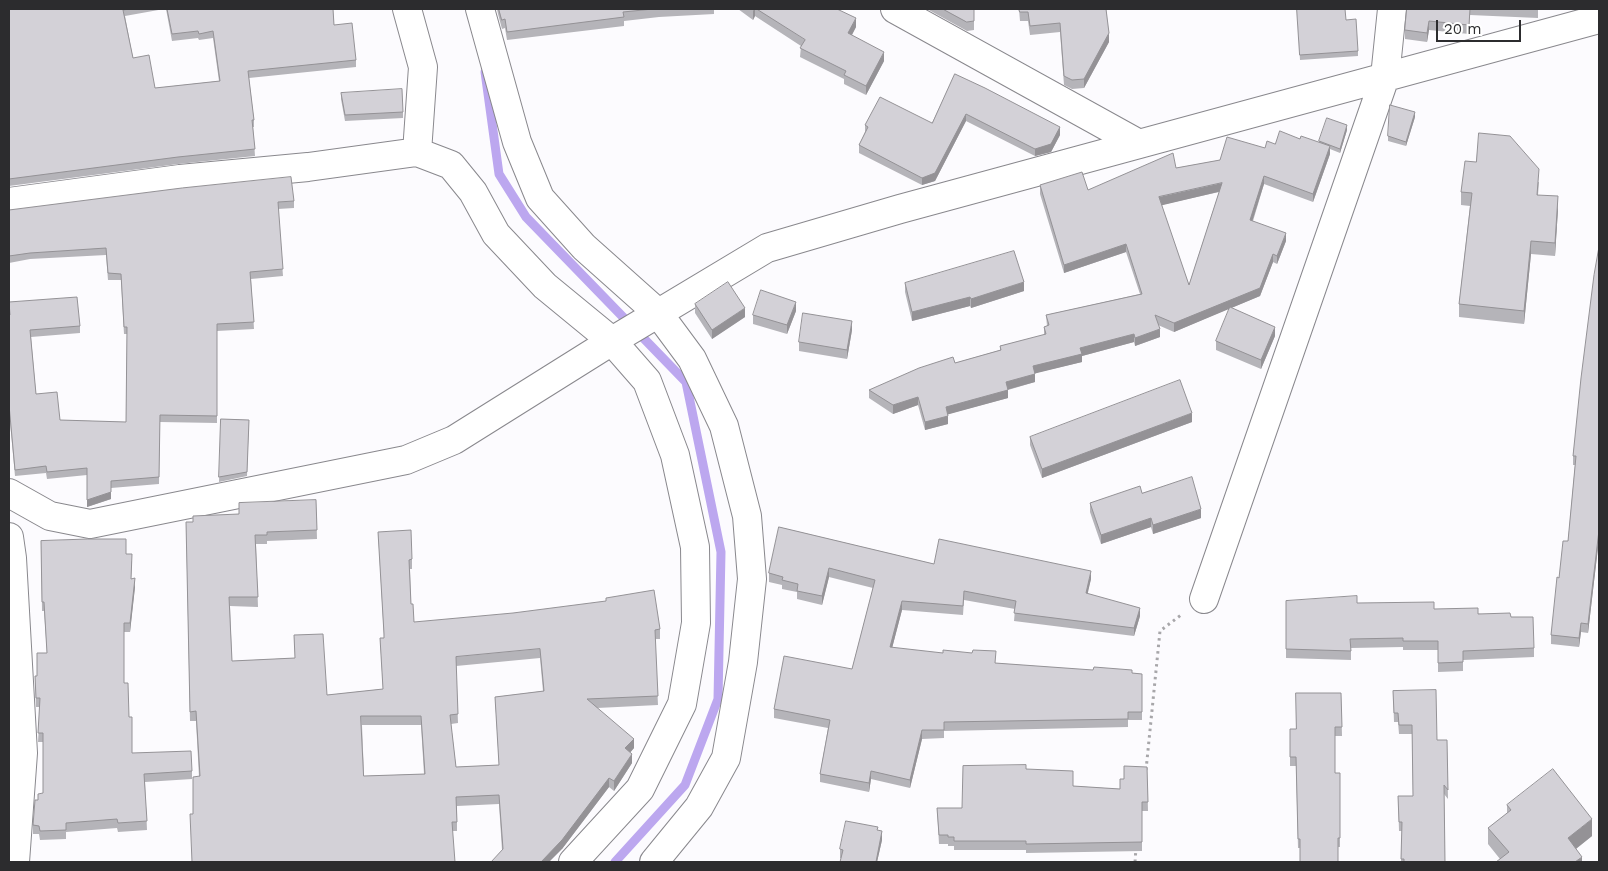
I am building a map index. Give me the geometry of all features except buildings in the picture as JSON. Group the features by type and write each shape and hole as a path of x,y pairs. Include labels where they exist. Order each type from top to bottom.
{"street":[{"path":"407,9 423,67 417,152"},
{"path":"480,9 517,142 540,198 584,247 658,313 692,360 724,426 747,516 752,579 743,662 726,758 699,807 654,862"},
{"path":"895,9 1139,144"},
{"path":"1204,599 1385,77 1392,9"},
{"path":"9,493 50,516 90,524 406,460 454,440 612,341 767,248 900,209 1599,19"},
{"path":"9,202 180,179 308,167 417,152 450,165 473,192 496,234 545,286 612,341 647,381 676,455 695,548 696,623 682,704 640,789 573,862"},
{"path":"9,537 12,558 22,753 15,862"}],"path":[{"path":"1145,778 1160,631 1204,599"},
{"path":"1135,862 1137,844"}],"waterway":[{"path":"485,72 499,174 526,217 686,382 721,552 718,699 685,785 615,862"}]}
